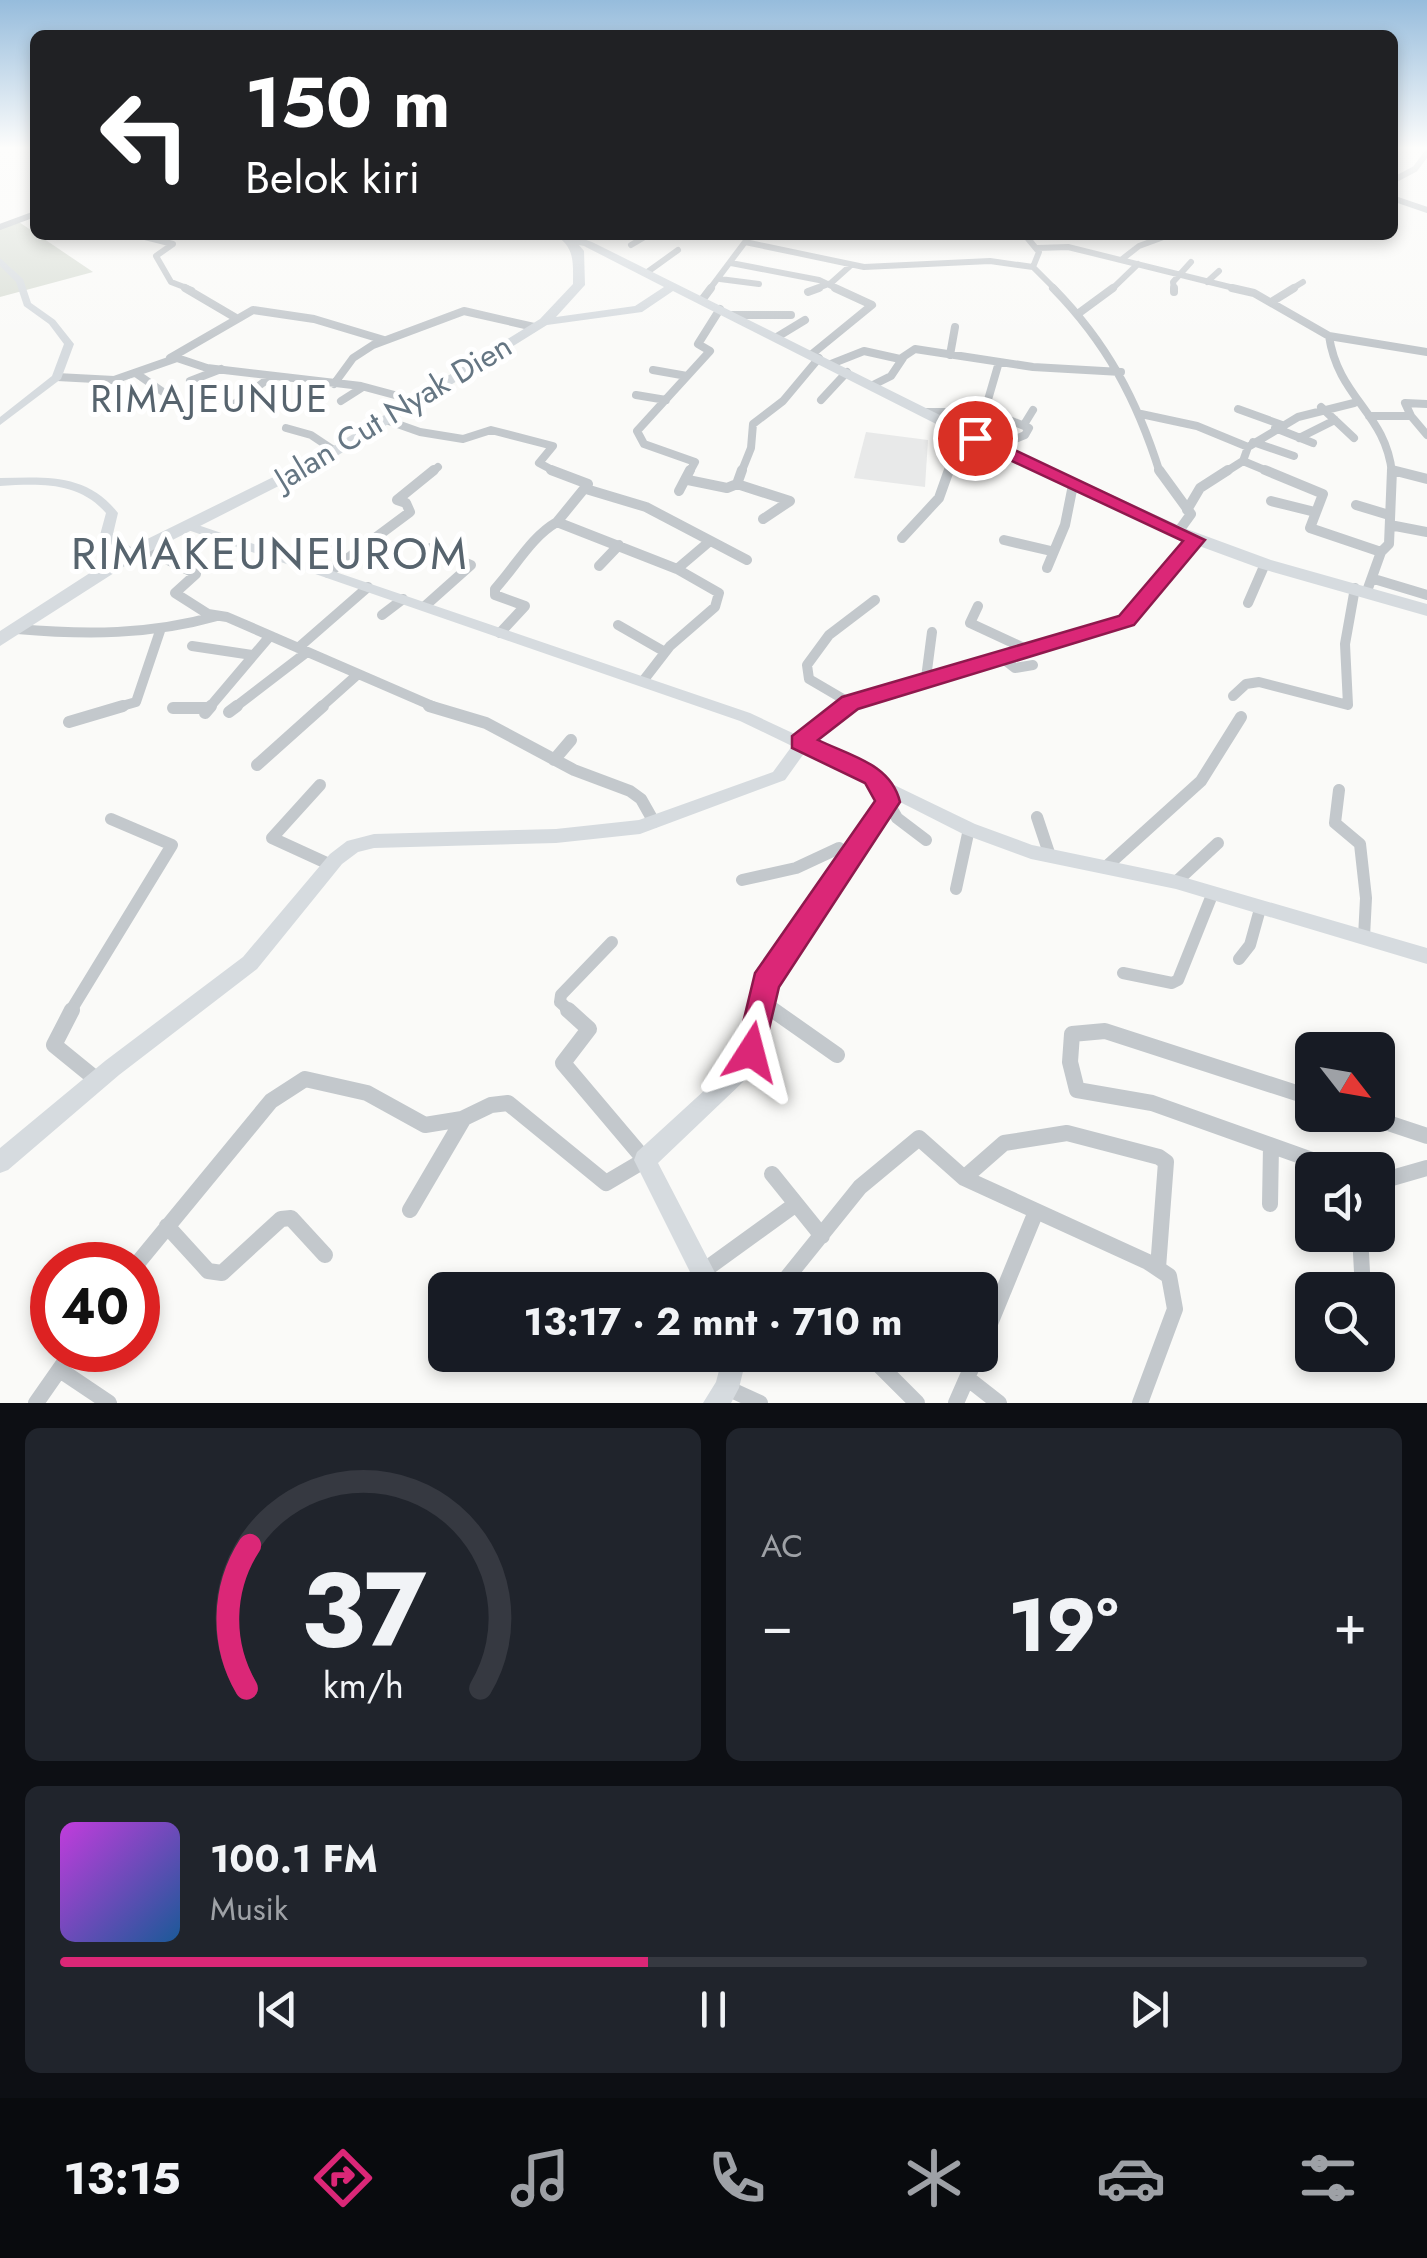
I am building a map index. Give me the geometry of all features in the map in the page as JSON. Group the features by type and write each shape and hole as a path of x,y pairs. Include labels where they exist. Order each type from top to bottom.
{"highway":[{"name":"Jalan Cut Nyak Dien","path":"0,640 138,551 335,452 539,324 579,284 580,262 567,240"},
{"path":"575,240 821,358 955,428 1187,536 1265,564 1366,586 1427,610"},
{"path":"539,324 638,309 673,286"}],"street":[{"path":"0,227 30,216"},
{"path":"157,240 173,244 156,256 171,282 200,293 215,308 236,318"},
{"path":"631,245 640,240"},
{"path":"1029,240 1037,248"},
{"path":"1122,260 1139,246 1156,240"},
{"path":"0,1162 98,1080 250,963 331,865 353,846 374,841 616,832 779,776 850,703 926,678 1003,659 1029,657 1126,620 1187,536 1191,517 1160,474 1141,414 1121,372 1080,314 1033,267 990,261 850,266 745,242 702,300"},
{"path":"1037,248 1056,245 1239,289 1274,301 1329,336 1427,352"},
{"path":"1033,267 1037,248"},
{"path":"646,272 678,250"},
{"path":"0,261 20,281 27,304 52,322 69,344 58,377 0,422"},
{"path":"1174,292 1173,282 1191,262"},
{"path":"731,263 830,284 873,308 783,401 753,424 750,448 737,484"},
{"path":"1080,314 1096,308 1110,287 1138,264"},
{"path":"808,292 830,284 850,266"},
{"path":"1207,282 1219,271"},
{"path":"720,280 759,284"},
{"path":"1239,289 1249,280"},
{"path":"1274,301 1303,282"},
{"path":"58,377 108,381 137,374 254,310 290,314 384,340"},
{"path":"334,384 354,358 384,340 470,310 539,324"},
{"path":"679,491 695,462 639,441 639,426 710,351 698,344 726,312 791,316"},
{"path":"776,337 805,320"},
{"path":"950,354 955,326"},
{"path":"1233,696 1246,684 1259,682 1348,705 1351,700 1343,645 1345,618 1389,544 1391,470 1386,438 1354,402 1332,368 1329,336"},
{"path":"873,385 891,376 913,350 1121,372"},
{"path":"821,358 864,351 903,358"},
{"path":"168,360 182,358 221,369 363,386 417,402"},
{"path":"996,447 1025,434 1029,428 985,410 999,362"},
{"path":"190,382 221,369"},
{"path":"653,370 686,376"},
{"path":"821,400 847,372"},
{"path":"137,374 163,392"},
{"path":"234,412 233,406 272,376"},
{"path":"96,397 94,392 108,381"},
{"path":"341,401 363,386"},
{"path":"636,394 666,400"},
{"path":"1188,510 1200,488 1243,461 1251,444 1278,426 1321,407 1354,402"},
{"path":"1427,404 1404,403 1427,435"},
{"path":"1321,407 1354,438"},
{"path":"1238,409 1313,443"},
{"path":"1026,424 1032,410"},
{"path":"924,412 970,412"},
{"path":"1141,414 1294,456"},
{"path":"1369,416 1411,416"},
{"path":"386,420 420,432 463,439 486,430 553,446 538,463 586,482 586,488 557,522 536,534 526,556 495,589 495,595 525,606 500,634"},
{"path":"1299,438 1335,420"},
{"path":"286,428 311,435 335,452"},
{"path":"902,538 939,498 948,479 955,428"},
{"path":"1243,461 1322,494 1310,528 1381,552"},
{"path":"328,573 410,512 410,506 397,500 438,466"},
{"path":"1391,470 1427,480"},
{"path":"688,480 727,488 737,484 788,498 784,508 774,508 763,519"},
{"path":"0,482 61,482 81,487 112,512 106,535 196,574 175,594 217,616 426,705 486,723 554,760 630,791 641,799 654,822"},
{"path":"1046,568 1065,525 1073,484"},
{"path":"586,488 600,490 747,560"},
{"path":"1270,501 1315,512"},
{"path":"1356,505 1427,532"},
{"path":"557,522 678,568 714,588 721,597 643,681"},
{"path":"189,526 643,681 807,746 873,777 896,818 926,840"},
{"path":"1004,540 1051,550"},
{"path":"678,568 710,541"},
{"path":"599,566 619,545"},
{"path":"424,606 471,565 430,548"},
{"path":"1248,603 1265,564"},
{"path":"1366,586 1427,595"},
{"path":"230,712 303,650 368,587"},
{"path":"382,615 403,599"},
{"path":"850,703 810,679 807,665 829,636 875,600"},
{"path":"978,606 970,623 1029,657"},
{"path":"17,629 95,636 160,631 217,616"},
{"path":"618,626 666,652"},
{"path":"69,722 136,702 160,631"},
{"path":"926,678 932,632"},
{"path":"173,708 207,711 270,636"},
{"path":"192,646 252,655"},
{"path":"257,765 357,675"},
{"path":"1108,865 1193,792 1228,746 1241,717"},
{"path":"554,760 571,740"},
{"path":"320,785 272,838 331,865"},
{"path":"1339,790 1335,823 1360,844 1366,898 1364,937"},
{"path":"886,795 1050,856 1176,882 1427,956"},
{"path":"154,1242 271,1101 305,1079 367,1093 426,1124 464,1118 508,1102 606,1182 645,1160 737,1074 751,1052 759,1000 784,949 850,857 886,795"},
{"path":"1038,818 1050,856"},
{"path":"98,1080 54,1046 172,845 111,819"},
{"path":"956,888 969,829"},
{"path":"1176,882 1218,844"},
{"path":"742,880 796,868 838,848 850,857"},
{"path":"1123,973 1172,983 1178,980 1212,895"},
{"path":"1240,959 1250,945 1260,908"},
{"path":"612,942 561,994 560,1002 589,1028 563,1063 645,1160 702,1272"},
{"path":"759,1000 837,1055"},
{"path":"1295,1092 1105,1031 1072,1034 1067,1058 1077,1090 1136,1098 1295,1155"},
{"path":"410,1210 436,1172 464,1118"},
{"path":"1395,1125 1427,1136"},
{"path":"964,1178 1004,1143 1068,1133 1158,1157 1166,1162 1158,1268"},
{"path":"792,1272 863,1187 919,1138 964,1178 1036,1214 1066,1223 1169,1276 1175,1308 1140,1403"},
{"path":"1270,1146 1270,1204"},
{"path":"1395,1177 1427,1168"},
{"path":"772,1174 822,1236"},
{"path":"717,1272 796,1204"},
{"path":"998,1305 1036,1214"},
{"path":"167,1226 208,1271 222,1273 281,1218 291,1218 325,1254"},
{"path":"36,1403 59,1372"},
{"path":"63,1372 109,1403"},
{"path":"729,1372 721,1396 760,1403"},
{"path":"885,1372 917,1403"},
{"path":"956,1403 970,1372"},
{"path":"968,1378 999,1403"}],"shaded area":[{"path":"16,220 30,229 30,240 46,240 93,272 0,297 0,226"},
{"path":"866,432 928,440 925,487 854,478"}],"district":[{"name":"RIMAJEUNUE","path":"210,399"},
{"name":"RIMAKEUNEUROM","path":"270,553"}],"route":[{"path":"751,1052 765,982 888,802 884,787 873,777 800,742 850,703 1026,649 1107,629 1126,620 1149,599 1195,540 975,438"}]}
